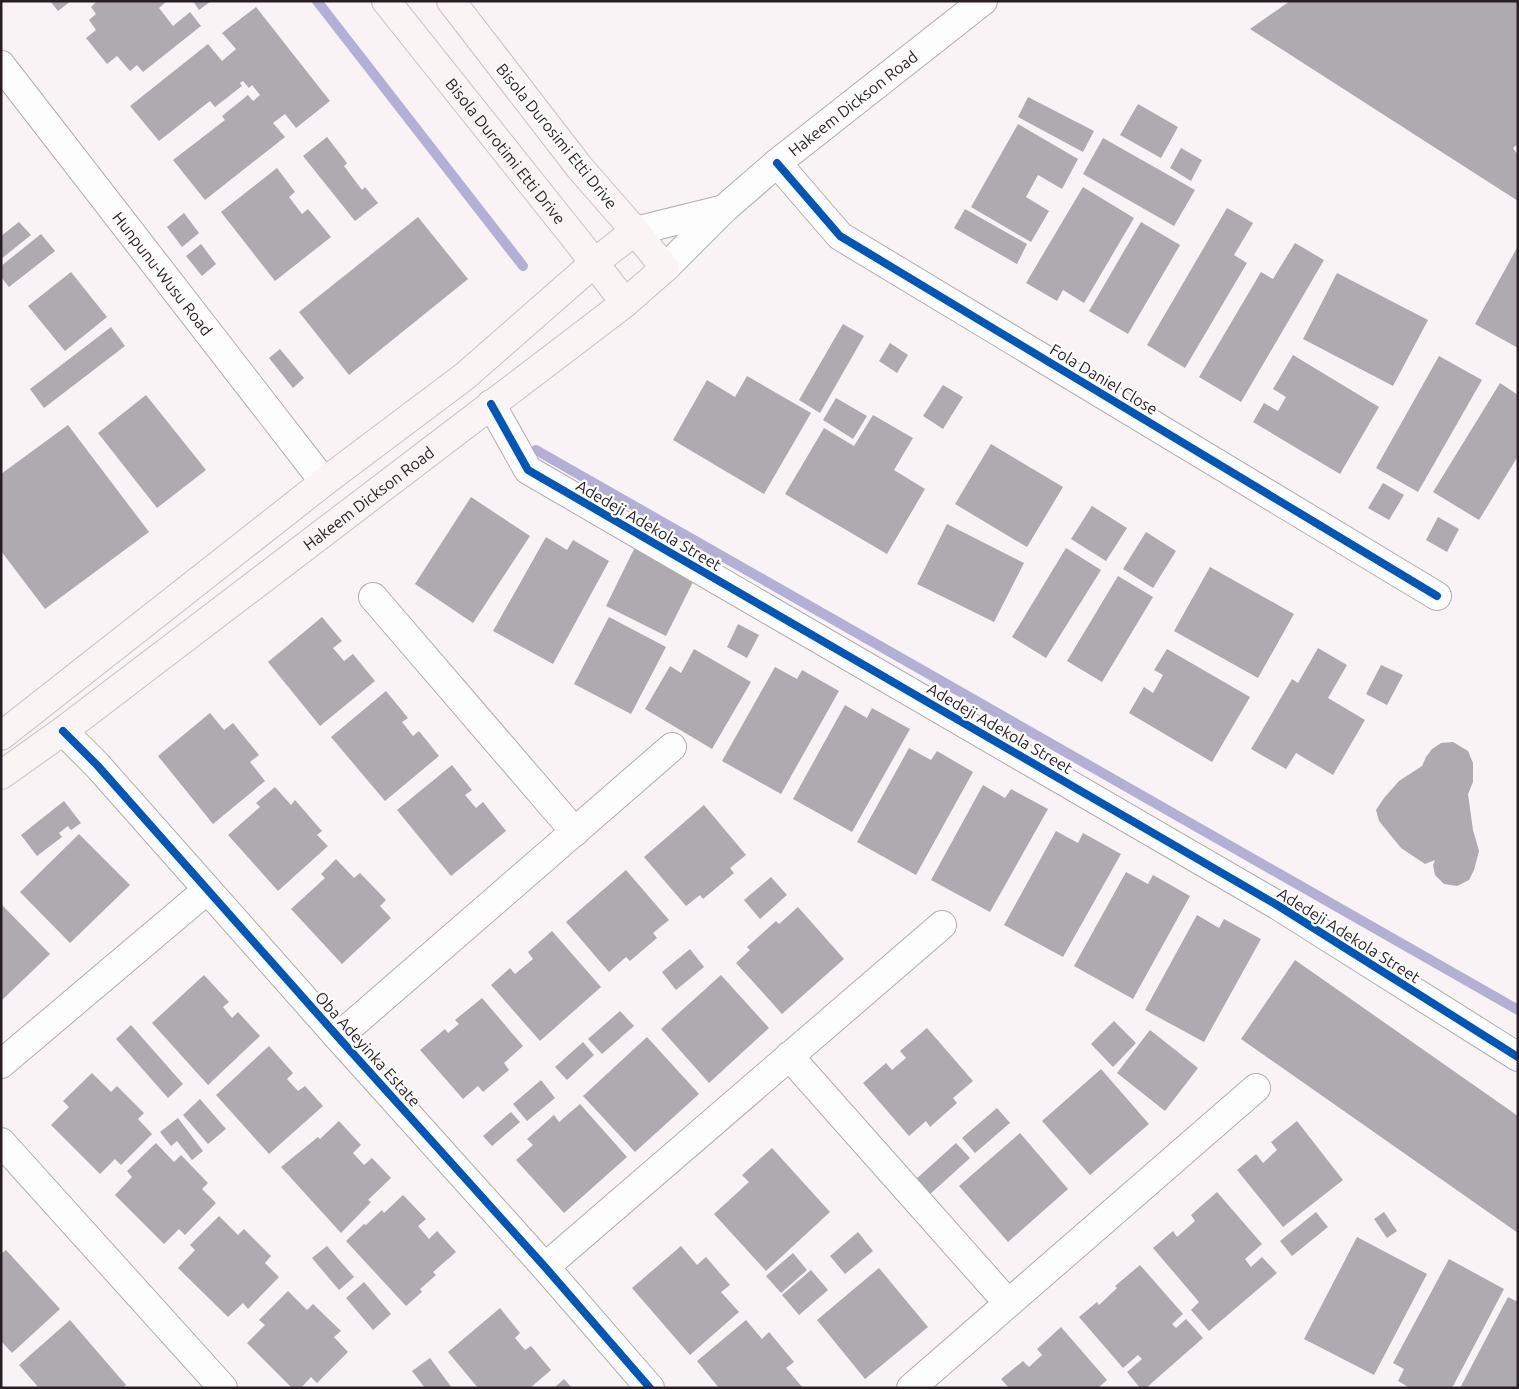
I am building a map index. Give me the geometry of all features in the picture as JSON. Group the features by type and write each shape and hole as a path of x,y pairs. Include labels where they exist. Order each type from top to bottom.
{"main road":[{"name":"Bisola Durotimi Etti Drive","path":"386,1 625,303"},
{"name":"Bisola Durosimi Etti Drive","path":"451,1 580,168 665,268"},
{"name":"Hakeem Dickson Road","path":"1,736 324,482 465,376 594,263 635,231"},
{"name":"Hakeem Dickson Road","path":"1,775 63,731 625,303 665,268"}],"street":[{"name":"Hakeem Dickson Road","path":"665,268 724,209 777,163 983,1"},
{"name":"Hunpunu-Wusu Road","path":"1,65 324,482"},
{"name":"Fola Daniel Close","path":"777,163 840,236 1437,596"},
{"name":"Hakeem Dickson Road","path":"635,231 724,209"},
{"name":"Adedeji Adekola Street","path":"491,404 528,470 1277,905 1518,1057"},
{"path":"373,597 575,832"},
{"name":"Oba Adeyinka Estate","path":"63,731 97,764 207,890 545,1267 650,1388"},
{"path":"338,1037 672,747"},
{"path":"1,1064 207,890"},
{"path":"545,1267 942,925"},
{"path":"789,1056 1008,1303"},
{"path":"911,1388 1256,1088"},
{"path":"1,1142 223,1388"}],"building":[{"path":"50,1 71,1 58,11"},
{"path":"97,1 167,1 159,8 173,26 190,12 201,26 143,72 137,65 130,71 117,56 107,64 86,38 96,30 89,20 96,14 91,7"},
{"path":"193,1 211,1 199,10"},
{"path":"1290,1 1518,1 1518,144 1513,148 1518,155 1518,201 1250,29"},
{"path":"256,7 330,101 296,128 285,114 273,123 285,137 205,200 173,160 225,120 222,116 248,95 253,101 260,95 252,85 249,88 243,81 240,83 242,86 215,107 210,101 159,141 130,106 208,44 222,61 236,49 222,33"},
{"path":"1028,97 1094,131 1083,152 1018,117"},
{"path":"1138,104 1178,127 1161,158 1120,135"},
{"path":"1018,124 1078,159 1062,189 1038,175 1026,197 1049,211 1031,242 971,207"},
{"path":"327,137 347,163 344,166 362,190 365,187 378,203 355,221 303,156"},
{"path":"1103,138 1195,190 1174,226 1083,174"},
{"path":"1181,148 1202,160 1191,181 1170,168"},
{"path":"277,168 295,192 289,197 302,214 308,209 331,237 275,281 221,212"},
{"path":"1083,187 1134,218 1084,303 1063,290 1057,301 1026,283"},
{"path":"1227,208 1253,223 1234,255 1247,263 1185,368 1147,345"},
{"path":"965,209 1027,244 1017,264 954,228"},
{"path":"184,213 199,233 182,247 167,227"},
{"path":"418,217 468,279 349,375 299,312"},
{"path":"19,222 31,235 1,259 1,236"},
{"path":"1141,222 1180,245 1128,334 1089,311"},
{"path":"41,234 55,251 9,287 1,277 1,266"},
{"path":"1295,243 1324,260 1241,402 1199,377 1261,272 1273,279"},
{"path":"201,244 216,264 202,276 186,256"},
{"path":"1518,246 1518,348 1475,324"},
{"path":"71,272 107,317 65,351 28,306"},
{"path":"1337,273 1428,320 1393,386 1303,339"},
{"path":"843,324 864,336 820,413 799,400"},
{"path":"111,327 125,346 44,408 30,389"},
{"path":"890,343 908,355 897,373 879,361"},
{"path":"280,349 304,378 293,388 269,358"},
{"path":"1293,355 1379,407 1340,474 1253,422 1264,403 1278,411 1286,397 1273,389"},
{"path":"1439,356 1482,380 1418,492 1376,468"},
{"path":"747,376 811,413 764,494 673,440 707,380 735,397"},
{"path":"1500,383 1518,395 1518,456 1479,520 1433,492"},
{"path":"943,385 963,397 943,429 923,416"},
{"path":"146,395 206,470 157,508 98,433"},
{"path":"836,398 867,416 853,439 823,420"},
{"path":"873,415 913,438 894,470 925,489 887,554 785,494 824,428 854,446"},
{"path":"68,425 149,532 45,609 1,551 1,474"},
{"path":"991,444 1063,487 1027,547 955,504"},
{"path":"1383,483 1404,495 1389,520 1368,508"},
{"path":"471,497 530,536 473,623 415,584"},
{"path":"1092,506 1127,528 1106,561 1071,539"},
{"path":"1438,517 1459,529 1447,552 1426,540"},
{"path":"947,524 1024,563 994,622 917,584"},
{"path":"1146,532 1176,551 1153,588 1123,569"},
{"path":"546,537 567,550 573,540 609,561 553,664 493,631"},
{"path":"635,547 695,578 666,636 606,606"},
{"path":"1066,548 1101,570 1046,658 1012,637"},
{"path":"1210,567 1294,614 1258,678 1174,631"},
{"path":"1118,576 1153,597 1102,682 1067,661"},
{"path":"322,617 342,641 333,648 344,661 353,654 375,681 320,726 268,662"},
{"path":"609,617 666,647 631,714 574,684"},
{"path":"738,624 759,635 747,658 727,647"},
{"path":"1318,648 1347,665 1328,698 1365,720 1333,775 1296,753 1286,769 1251,749 1292,679 1298,683"},
{"path":"694,649 751,682 712,749 645,709 670,666 681,673"},
{"path":"1167,649 1250,697 1212,762 1129,713 1144,687 1153,693 1163,675 1154,670"},
{"path":"1381,665 1403,675 1387,705 1366,694"},
{"path":"775,667 797,679 802,670 839,691 781,794 722,761"},
{"path":"386,691 408,718 402,722 413,736 419,731 439,756 385,801 331,737"},
{"path":"845,705 867,718 872,708 910,729 852,832 793,799"},
{"path":"210,713 224,730 233,723 259,755 250,762 265,781 213,824 158,756"},
{"path":"1453,742 1468,751 1473,763 1473,782 1468,794 1473,830 1479,851 1469,880 1457,886 1444,884 1435,875 1433,865 1435,860 1425,864 1401,848 1379,821 1376,810 1399,781 1422,766 1432,749 1441,743"},
{"path":"909,748 931,760 937,751 973,772 916,875 857,842"},
{"path":"452,765 472,790 465,795 476,808 483,802 506,831 451,876 397,810"},
{"path":"983,785 1005,798 1011,789 1048,809 990,912 931,880"},
{"path":"275,787 291,805 295,800 322,831 317,835 328,846 278,891 228,835 260,807 256,803"},
{"path":"64,801 81,823 71,830 68,826 59,833 62,837 37,856 21,835"},
{"path":"704,805 746,855 730,868 734,873 703,899 700,895 686,906 644,857"},
{"path":"1056,831 1078,843 1083,833 1121,854 1063,957 1004,925"},
{"path":"79,834 130,885 70,943 20,892"},
{"path":"336,859 354,878 360,873 386,900 380,906 391,918 342,964 291,909 325,878 321,874"},
{"path":"626,870 669,920 653,933 657,938 630,961 626,957 609,972 566,922"},
{"path":"1126,872 1148,884 1153,875 1190,896 1133,999 1074,966"},
{"path":"771,877 787,895 760,919 744,900"},
{"path":"1,904 50,954 1,1001"},
{"path":"798,907 844,959 782,1014 736,963 750,950 747,947 776,921 779,924"},
{"path":"1197,915 1219,928 1224,919 1261,939 1204,1042 1145,1010"},
{"path":"552,931 601,987 540,1041 491,985 510,968 515,974 533,959 528,952"},
{"path":"690,949 704,967 676,990 662,972"},
{"path":"1295,960 1518,1116 1518,1233 1241,1039"},
{"path":"204,975 229,1002 223,1007 232,1018 238,1012 260,1036 208,1085 152,1023"},
{"path":"721,975 769,1028 709,1083 661,1029"},
{"path":"482,998 523,1046 504,1063 509,1070 483,1092 478,1086 463,1099 420,1050 445,1029 448,1033 459,1024 455,1020"},
{"path":"620,1011 634,1026 602,1054 588,1039"},
{"path":"1114,1021 1136,1043 1113,1067 1091,1044"},
{"path":"131,1025 183,1084 168,1098 116,1039"},
{"path":"927,1028 973,1081 953,1098 957,1103 930,1127 926,1121 909,1136 863,1083 886,1063 892,1070 906,1058 900,1051"},
{"path":"1150,1030 1198,1068 1165,1111 1117,1073"},
{"path":"647,1037 699,1094 635,1152 583,1096"},
{"path":"583,1042 594,1055 567,1080 555,1067"},
{"path":"269,1046 293,1073 287,1079 298,1091 305,1086 323,1106 269,1154 216,1095"},
{"path":"1101,1069 1149,1124 1090,1175 1042,1121"},
{"path":"92,1073 111,1092 117,1086 144,1113 138,1119 152,1134 121,1165 115,1159 100,1174 51,1125 69,1107 63,1101"},
{"path":"541,1080 555,1098 527,1121 513,1104"},
{"path":"200,1099 226,1129 208,1144 183,1115"},
{"path":"580,1104 627,1157 564,1213 516,1160 533,1145 527,1139 554,1115 559,1122"},
{"path":"997,1108 1010,1123 975,1153 962,1138"},
{"path":"511,1112 520,1122 492,1146 483,1136"},
{"path":"178,1118 203,1151 192,1160 177,1141 171,1146 160,1132"},
{"path":"339,1121 361,1145 353,1153 364,1165 372,1158 391,1178 368,1200 371,1202 341,1233 281,1167 318,1137 320,1139"},
{"path":"1297,1121 1343,1180 1283,1227 1237,1170 1256,1154 1263,1163 1277,1150 1271,1142"},
{"path":"1020,1133 1068,1189 1008,1242 959,1186"},
{"path":"156,1143 174,1162 181,1155 208,1183 202,1189 216,1203 185,1235 179,1229 164,1244 115,1195 132,1177 127,1171"},
{"path":"956,1143 970,1158 928,1196 914,1181"},
{"path":"772,1148 830,1212 766,1271 714,1214 749,1182 742,1175"},
{"path":"1217,1192 1262,1244 1245,1259 1251,1267 1262,1257 1277,1273 1209,1331 1191,1310 1199,1302 1153,1248 1173,1231 1177,1237 1195,1221 1191,1215"},
{"path":"403,1195 426,1219 418,1226 429,1239 437,1231 456,1252 433,1272 436,1275 420,1289 422,1292 406,1306 346,1241 382,1210 384,1213"},
{"path":"1316,1212 1328,1227 1292,1256 1280,1241"},
{"path":"1384,1212 1397,1231 1387,1238 1374,1219"},
{"path":"219,1216 238,1235 244,1229 271,1256 265,1263 279,1277 248,1309 243,1303 228,1317 178,1268 195,1250 190,1245"},
{"path":"858,1232 873,1251 845,1274 830,1256"},
{"path":"1357,1237 1427,1274 1374,1375 1304,1339"},
{"path":"327,1246 354,1277 339,1290 312,1258"},
{"path":"681,1246 697,1265 706,1257 730,1285 721,1292 739,1312 690,1355 632,1288"},
{"path":"6,1250 60,1309 12,1353 1,1341 1,1254"},
{"path":"793,1253 807,1270 781,1293 766,1276"},
{"path":"1449,1259 1504,1289 1452,1388 1410,1388 1398,1381 1404,1369 1393,1363"},
{"path":"1140,1265 1183,1314 1172,1324 1176,1328 1186,1319 1203,1338 1146,1388 1140,1388 1127,1372 1142,1359 1138,1355 1123,1368 1079,1317 1097,1302 1099,1305 1117,1288 1115,1286"},
{"path":"879,1268 928,1327 865,1379 817,1320"},
{"path":"811,1270 828,1290 799,1315 782,1295"},
{"path":"364,1282 391,1314 373,1330 346,1298"},
{"path":"288,1291 307,1310 313,1304 341,1331 334,1337 348,1352 317,1383 311,1377 301,1388 292,1388 247,1343 265,1325 259,1320"},
{"path":"1508,1297 1518,1302 1518,1388 1460,1388"},
{"path":"500,1308 520,1333 515,1338 525,1350 531,1346 551,1370 530,1388 478,1388 448,1352"},
{"path":"70,1320 126,1385 123,1388 39,1388 19,1365"},
{"path":"746,1320 762,1339 769,1332 794,1362 786,1368 803,1388 719,1388 697,1361"},
{"path":"1061,1327 1107,1380 1098,1388 1009,1388 1001,1379 1023,1361 1029,1367 1042,1355 1037,1349"},
{"path":"430,1358 452,1388 425,1388 412,1371"},
{"path":"564,1379 572,1388 554,1388"}],"waterway":[{"path":"317,1 523,266"},
{"path":"536,450 1518,1010"}],"cycle path":[{"path":"777,163 840,236 1437,596"},
{"path":"491,404 528,470 1277,905 1518,1057"},
{"path":"63,731 97,765 545,1267 650,1388"}]}
